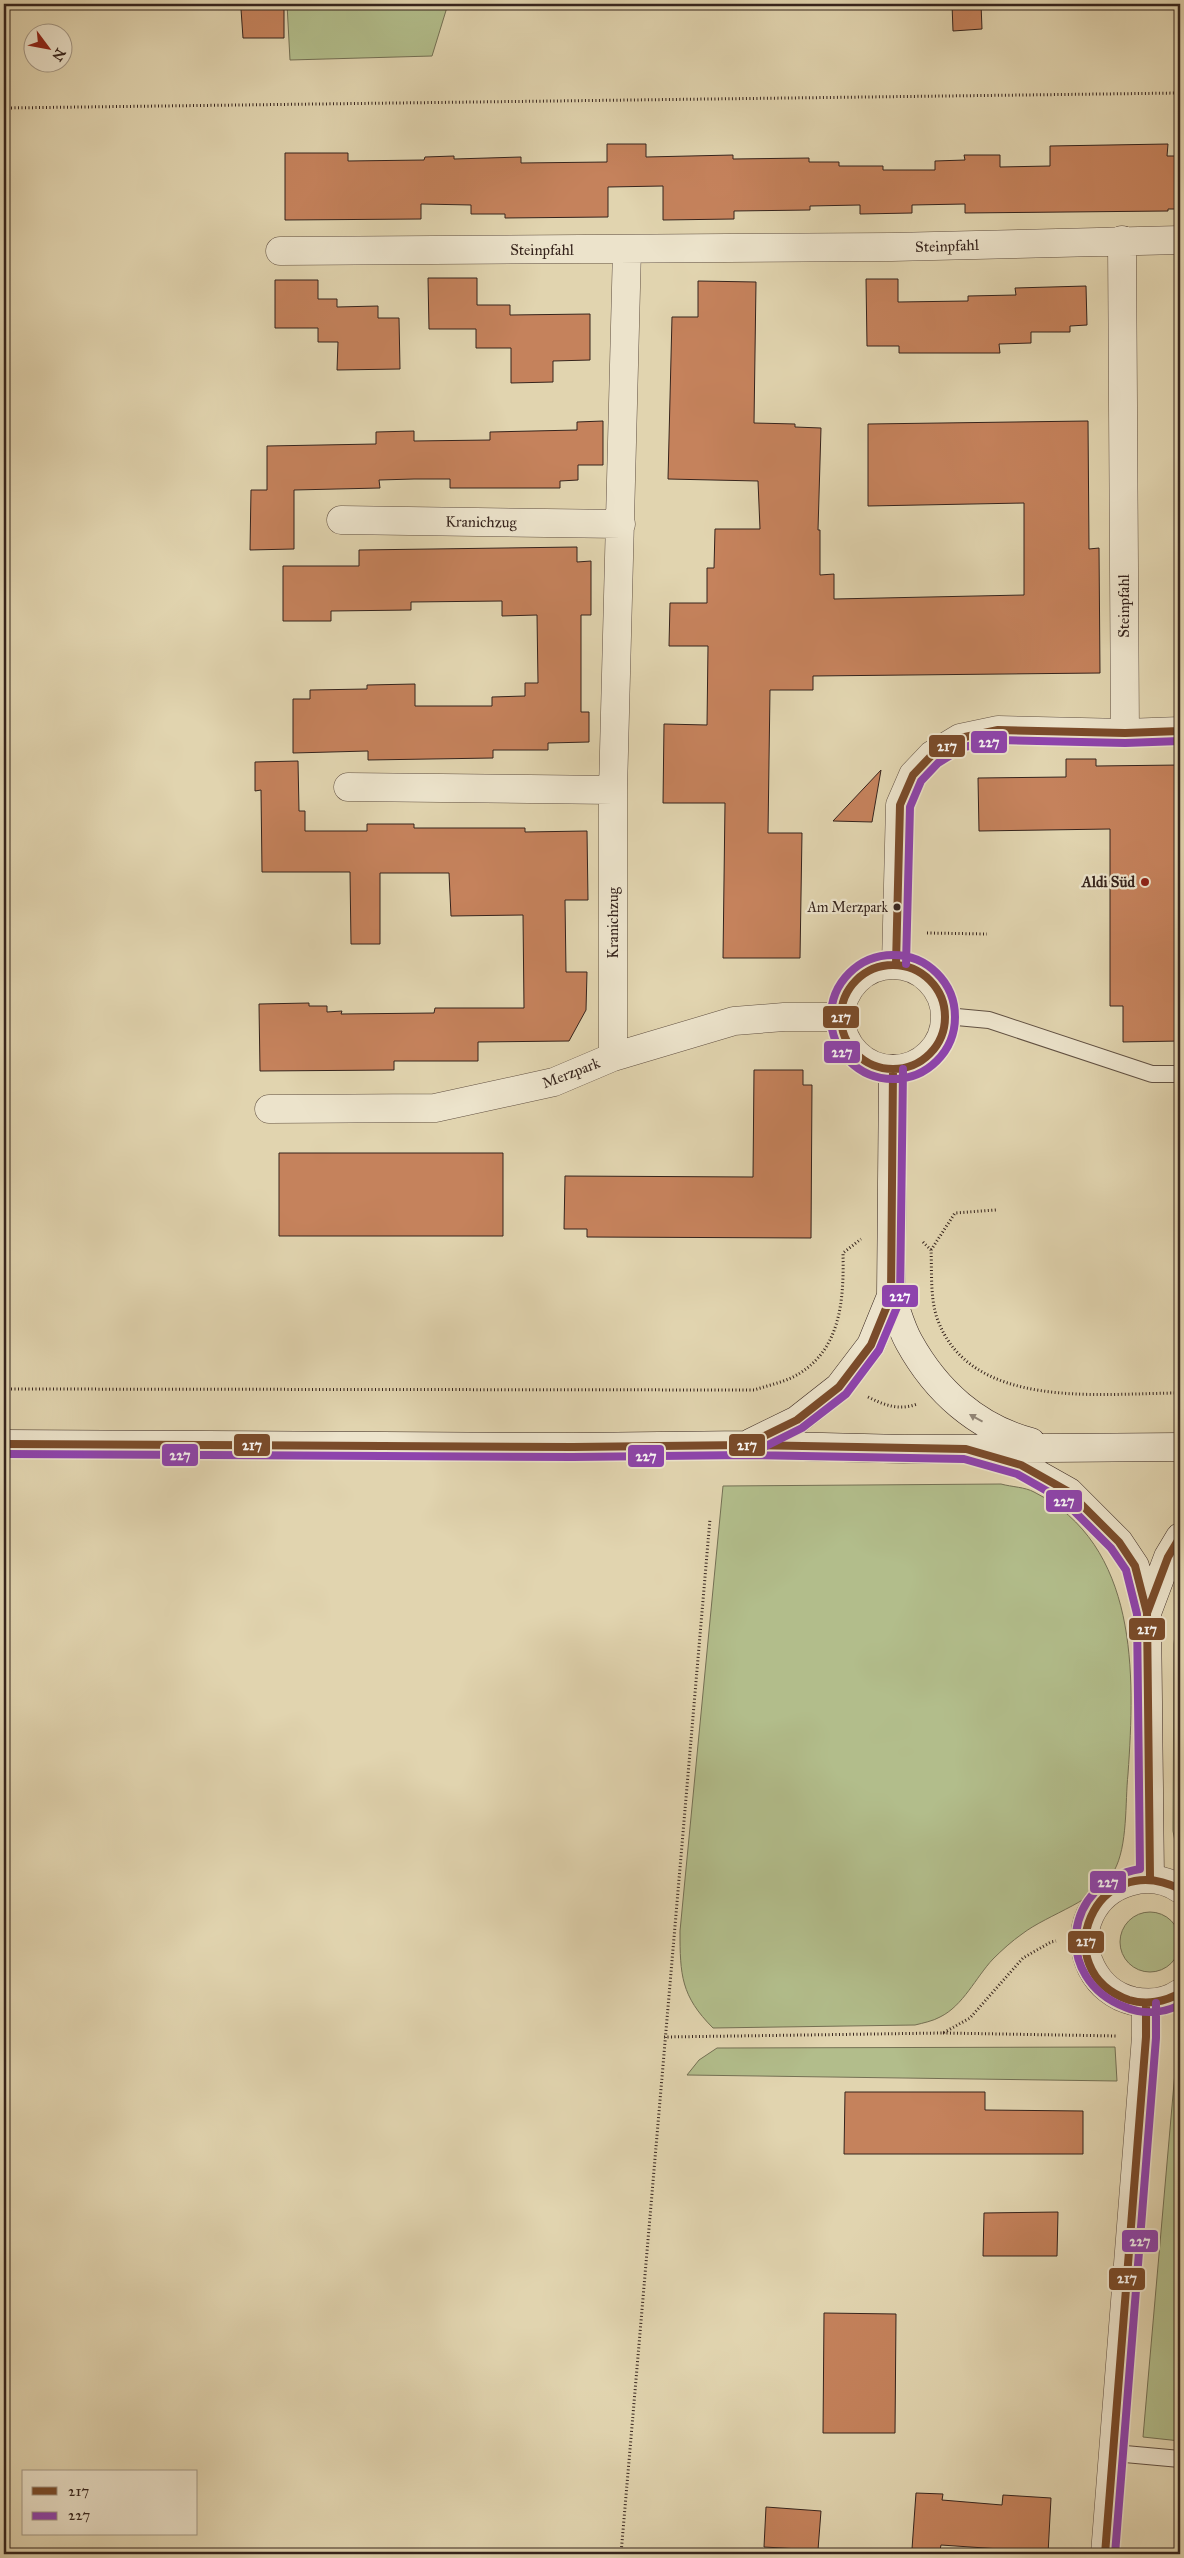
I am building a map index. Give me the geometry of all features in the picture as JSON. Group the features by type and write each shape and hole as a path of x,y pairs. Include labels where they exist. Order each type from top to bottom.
{"street":[{"path":"1122,240 1180,240"},
{"name":"Steinpfahl","path":"280,251 892,247 1122,240 1125,733"},
{"name":"Kranichzug","path":"613,1057 613,790 627,249"},
{"name":"Kranichzug","path":"341,520 621,524"},
{"path":"896,964 900,805 912,775 932,754 960,738 998,730 1125,733 1180,731"},
{"path":"348,788 613,790"},
{"path":"896,964 912,967 925,975 936,986 943,1000 946,1016 943,1032 936,1047 924,1059 910,1067 893,1070 877,1067 862,1060 850,1048 843,1034 840,1017 843,1000 851,985 864,973 879,966 896,964"},
{"name":"Merzpark","path":"269,1109 435,1108 554,1082 613,1057 734,1021 784,1017 840,1017"},
{"path":"746,1445 797,1420 848,1376 871,1345 891,1296 893,1070"},
{"path":"891,1296 909,1342 940,1386 968,1414 1009,1436 1054,1448"},
{"path":"4,1444 573,1448 746,1445 904,1450 1180,1447"},
{"path":"966,1449 1022,1465 1069,1492 1119,1542 1135,1566 1147,1613 1150,1877"},
{"path":"1147,1613 1168,1558 1180,1537"},
{"path":"1180,1889 1173,1884 1150,1877 1127,1882 1105,1894 1090,1915 1084,1939 1089,1963 1102,1984 1122,1998 1146,2003 1162,2001 1180,1993"},
{"path":"1106,2554 1146,2037 1146,2003"}],"lane":[{"path":"946,1016 989,1020 1152,1074 1180,1074"},
{"path":"1114,2453 1180,2459"}],"path":[{"path":"4,108 1180,93"},
{"path":"897,932 986,934"},
{"path":"931,1250 955,1214 996,1210"},
{"path":"4,1389 754,1390 792,1378 822,1353 868,1397 884,1405 899,1408 926,1400 966,1361 1011,1386 1044,1391 1180,1393"},
{"path":"621,2554 710,1519"},
{"path":"943,2033 970,2018 1022,1958 1051,1942 1084,1939"},
{"path":"664,2037 943,2033 1146,2037"}],"green space":[{"path":"287,4 448,4 432,56 290,60"},
{"path":"1001,1484 1030,1490 1068,1515 1094,1544 1112,1578 1123,1615 1129,1655 1130,1735 1124,1837 1114,1871 1097,1890 1033,1927 1011,1943 993,1959 956,2006 934,2020 915,2025 713,2028 694,2006 684,1984 680,1931 723,1486"},
{"path":"1180,1587 1180,1868 1173,1831 1174,1644"},
{"path":"1150,1912 1166,1917 1171,1921 1175,1926 1180,1942 1175,1958 1171,1963 1166,1967 1150,1972 1134,1967 1129,1963 1125,1958 1120,1942 1125,1926 1129,1921 1134,1917"},
{"path":"1115,2047 1117,2081 687,2075 699,2060 717,2048"},
{"path":"1177,2049 1180,2049 1180,2441 1143,2437"}],"building":[{"path":"952,4 981,4 982,29 953,31"},
{"path":"284,8 284,38 243,38 241,9"},
{"path":"607,144 646,144 646,157 733,155 733,159 809,158 809,162 839,162 839,166 883,166 883,170 935,170 935,161 965,160 964,155 1000,155 1000,167 1050,166 1050,146 1168,144 1167,156 1180,156 1180,209 1168,209 1168,211 965,213 965,204 912,205 912,213 860,214 860,205 810,206 810,210 734,211 734,219 663,220 663,186 608,187 608,217 505,218 505,214 471,214 471,205 421,204 421,219 285,220 285,153 348,153 348,161 424,160 425,157 454,156 454,159 521,157 521,163 607,162"},
{"path":"428,278 477,278 477,305 510,305 510,315 590,314 590,360 553,361 553,382 511,383 511,348 476,348 476,329 429,329"},
{"path":"866,279 898,279 898,302 968,301 968,296 1016,295 1015,288 1086,286 1087,325 1070,326 1070,332 1031,332 1031,343 999,344 1000,353 899,353 899,346 867,346"},
{"path":"275,280 318,280 318,299 337,299 337,307 378,306 378,318 399,318 400,369 337,370 338,342 318,342 318,328 275,328"},
{"path":"698,281 756,282 754,423 795,424 795,427 821,428 818,530 820,530 820,575 834,574 834,599 1024,595 1024,503 868,506 868,424 1088,421 1089,549 1099,548 1100,673 813,676 813,690 770,690 768,833 802,833 800,958 723,958 725,803 663,803 664,724 707,725 708,646 669,646 670,603 707,603 707,568 714,568 715,529 760,529 758,481 668,479 672,317 698,317"},
{"path":"603,421 603,465 578,465 578,480 560,481 560,488 450,488 450,479 414,479 379,480 380,488 294,490 294,549 250,550 251,490 267,490 267,446 376,444 376,432 414,431 414,441 490,440 490,432 577,430 577,422"},
{"path":"577,547 577,562 591,561 591,615 581,615 581,712 589,712 589,742 548,743 548,750 493,750 493,758 368,760 368,751 293,753 293,699 310,699 310,690 367,689 367,685 415,684 415,706 492,706 492,697 525,696 525,683 538,683 537,615 502,616 502,601 411,602 411,610 331,611 331,621 283,621 283,566 359,566 359,550"},
{"name":"Aldi Süd","path":"1066,759 1096,759 1096,766 1180,765 1180,1041 1123,1042 1123,1006 1110,1006 1110,829 979,831 978,778 1066,777"},
{"path":"298,761 299,811 305,811 305,831 367,831 367,824 414,824 414,828 525,828 525,832 587,831 588,900 565,900 566,972 587,972 586,1010 569,1041 478,1042 478,1061 394,1061 394,1070 260,1071 259,1004 309,1003 309,1006 327,1006 327,1012 342,1011 341,1014 434,1013 435,1008 524,1008 523,915 451,916 449,873 380,873 380,944 351,944 350,872 262,872 261,790 255,791 255,762"},
{"path":"881,770 872,822 833,821"},
{"path":"754,1070 803,1070 803,1085 812,1085 811,1238 587,1237 587,1229 564,1229 565,1176 753,1177"},
{"path":"279,1153 503,1153 503,1236 279,1236"},
{"path":"845,2092 985,2092 985,2110 1083,2111 1083,2154 844,2154"},
{"path":"1058,2212 1057,2256 983,2256 984,2213"},
{"path":"824,2313 896,2314 895,2433 823,2433"},
{"path":"916,2493 943,2494 942,2500 1002,2505 1003,2495 1051,2498 1048,2554 1000,2554 1000,2549 941,2545 940,2550 912,2549"},
{"path":"766,2507 821,2511 818,2550 764,2547"}],"transit line":[{"name":"217","path":"896,964 900,805 913,775 932,755 960,738 998,730 1125,733 1180,731"},
{"name":"227","path":"906,964 910,807 921,781 938,763 964,747 999,740 1125,743 1180,741"},
{"name":"227","path":"893,955 917,959 937,973 951,993 955,1017 951,1041 937,1061 917,1075 893,1079 869,1075 849,1061 835,1041 831,1017 835,993 849,973 869,959 893,955"},
{"name":"217","path":"893,965 913,969 922,973 930,980 937,988 941,997 945,1017 941,1037 937,1046 930,1054 922,1061 913,1065 893,1069 873,1065 864,1061 856,1054 849,1046 845,1037 841,1017 845,997 849,988 856,980 864,973 873,969 893,965"},
{"name":"217","path":"746,1445 797,1420 839,1387 871,1345 891,1296 893,1069"},
{"name":"227","path":"750,1454 802,1428 846,1394 879,1350 900,1300 903,1069"},
{"name":"217","path":"4,1444 573,1447 746,1445 966,1449 1021,1465 1069,1492 1119,1542 1135,1566 1147,1613 1150,1877"},
{"name":"227","path":"4,1454 573,1457 746,1455 964,1459 1017,1474 1063,1500 1111,1548 1126,1570 1137,1614 1140,1869 1114,1878 1095,1892 1082,1911 1076,1932 1077,1954 1086,1975 1102,1994 1125,2007 1132,2010 1153,2012 1167,2010 1180,2005"},
{"name":"217","path":"1147,1613 1168,1557 1180,1537"},
{"name":"217","path":"1180,1889 1150,1880 1124,1884 1104,1897 1091,1917 1085,1940 1089,1964 1103,1985 1129,2000 1155,2002 1168,1999 1180,1993"},
{"name":"217","path":"1105,2554 1146,2037 1146,2003"},
{"name":"227","path":"1115,2554 1156,2038 1156,2003"}],"place":[{"name":"Aldi Süd","path":"1145,882"},
{"name":"Am Merzpark","path":"897,907"}]}
